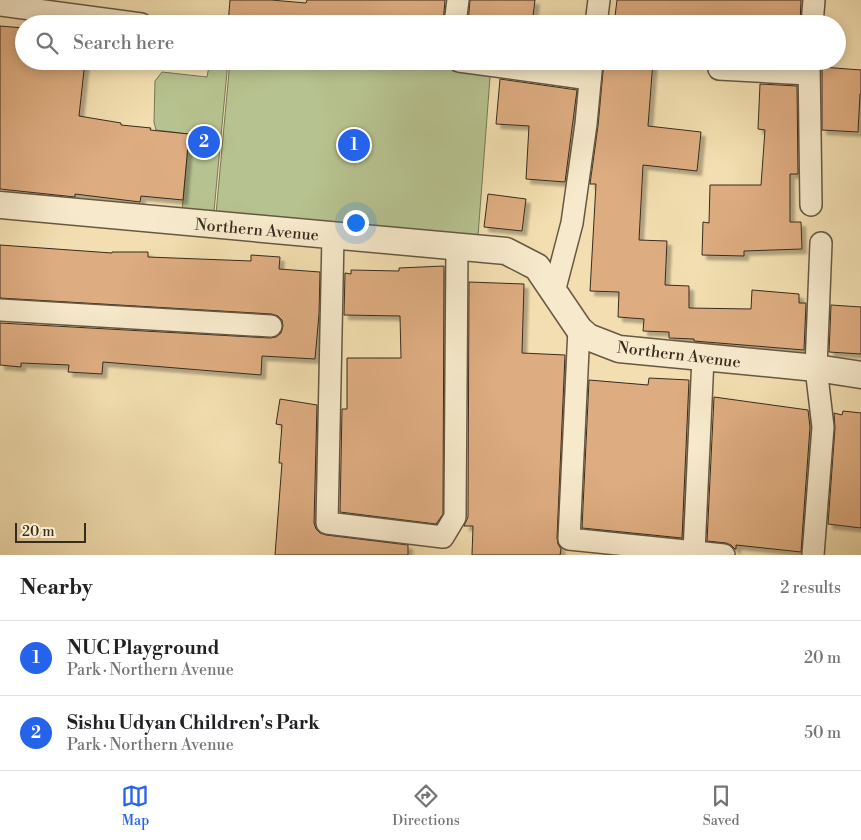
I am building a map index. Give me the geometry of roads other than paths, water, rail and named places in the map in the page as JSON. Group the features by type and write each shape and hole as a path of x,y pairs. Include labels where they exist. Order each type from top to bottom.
{"street":[{"path":"456,15 458,0"},
{"path":"597,15 599,0"},
{"path":"813,15 814,0"},
{"path":"0,5 74,15"},
{"path":"554,292 572,223 586,124 591,70"},
{"path":"808,70 811,205"},
{"name":"Northern Avenue","path":"0,205 506,252 537,267 579,329 588,337 619,349 816,368 861,375"},
{"path":"333,236 327,523 443,537 455,517 457,247"},
{"path":"814,555 823,427 816,368 821,243"},
{"path":"0,310 271,326"},
{"path":"579,329 568,547 724,555"},
{"path":"694,552 703,358"}],"place":[{"name":"Sishu Udyan Children's Park","path":"204,142"},
{"name":"NUC Playground","path":"354,145"}]}
